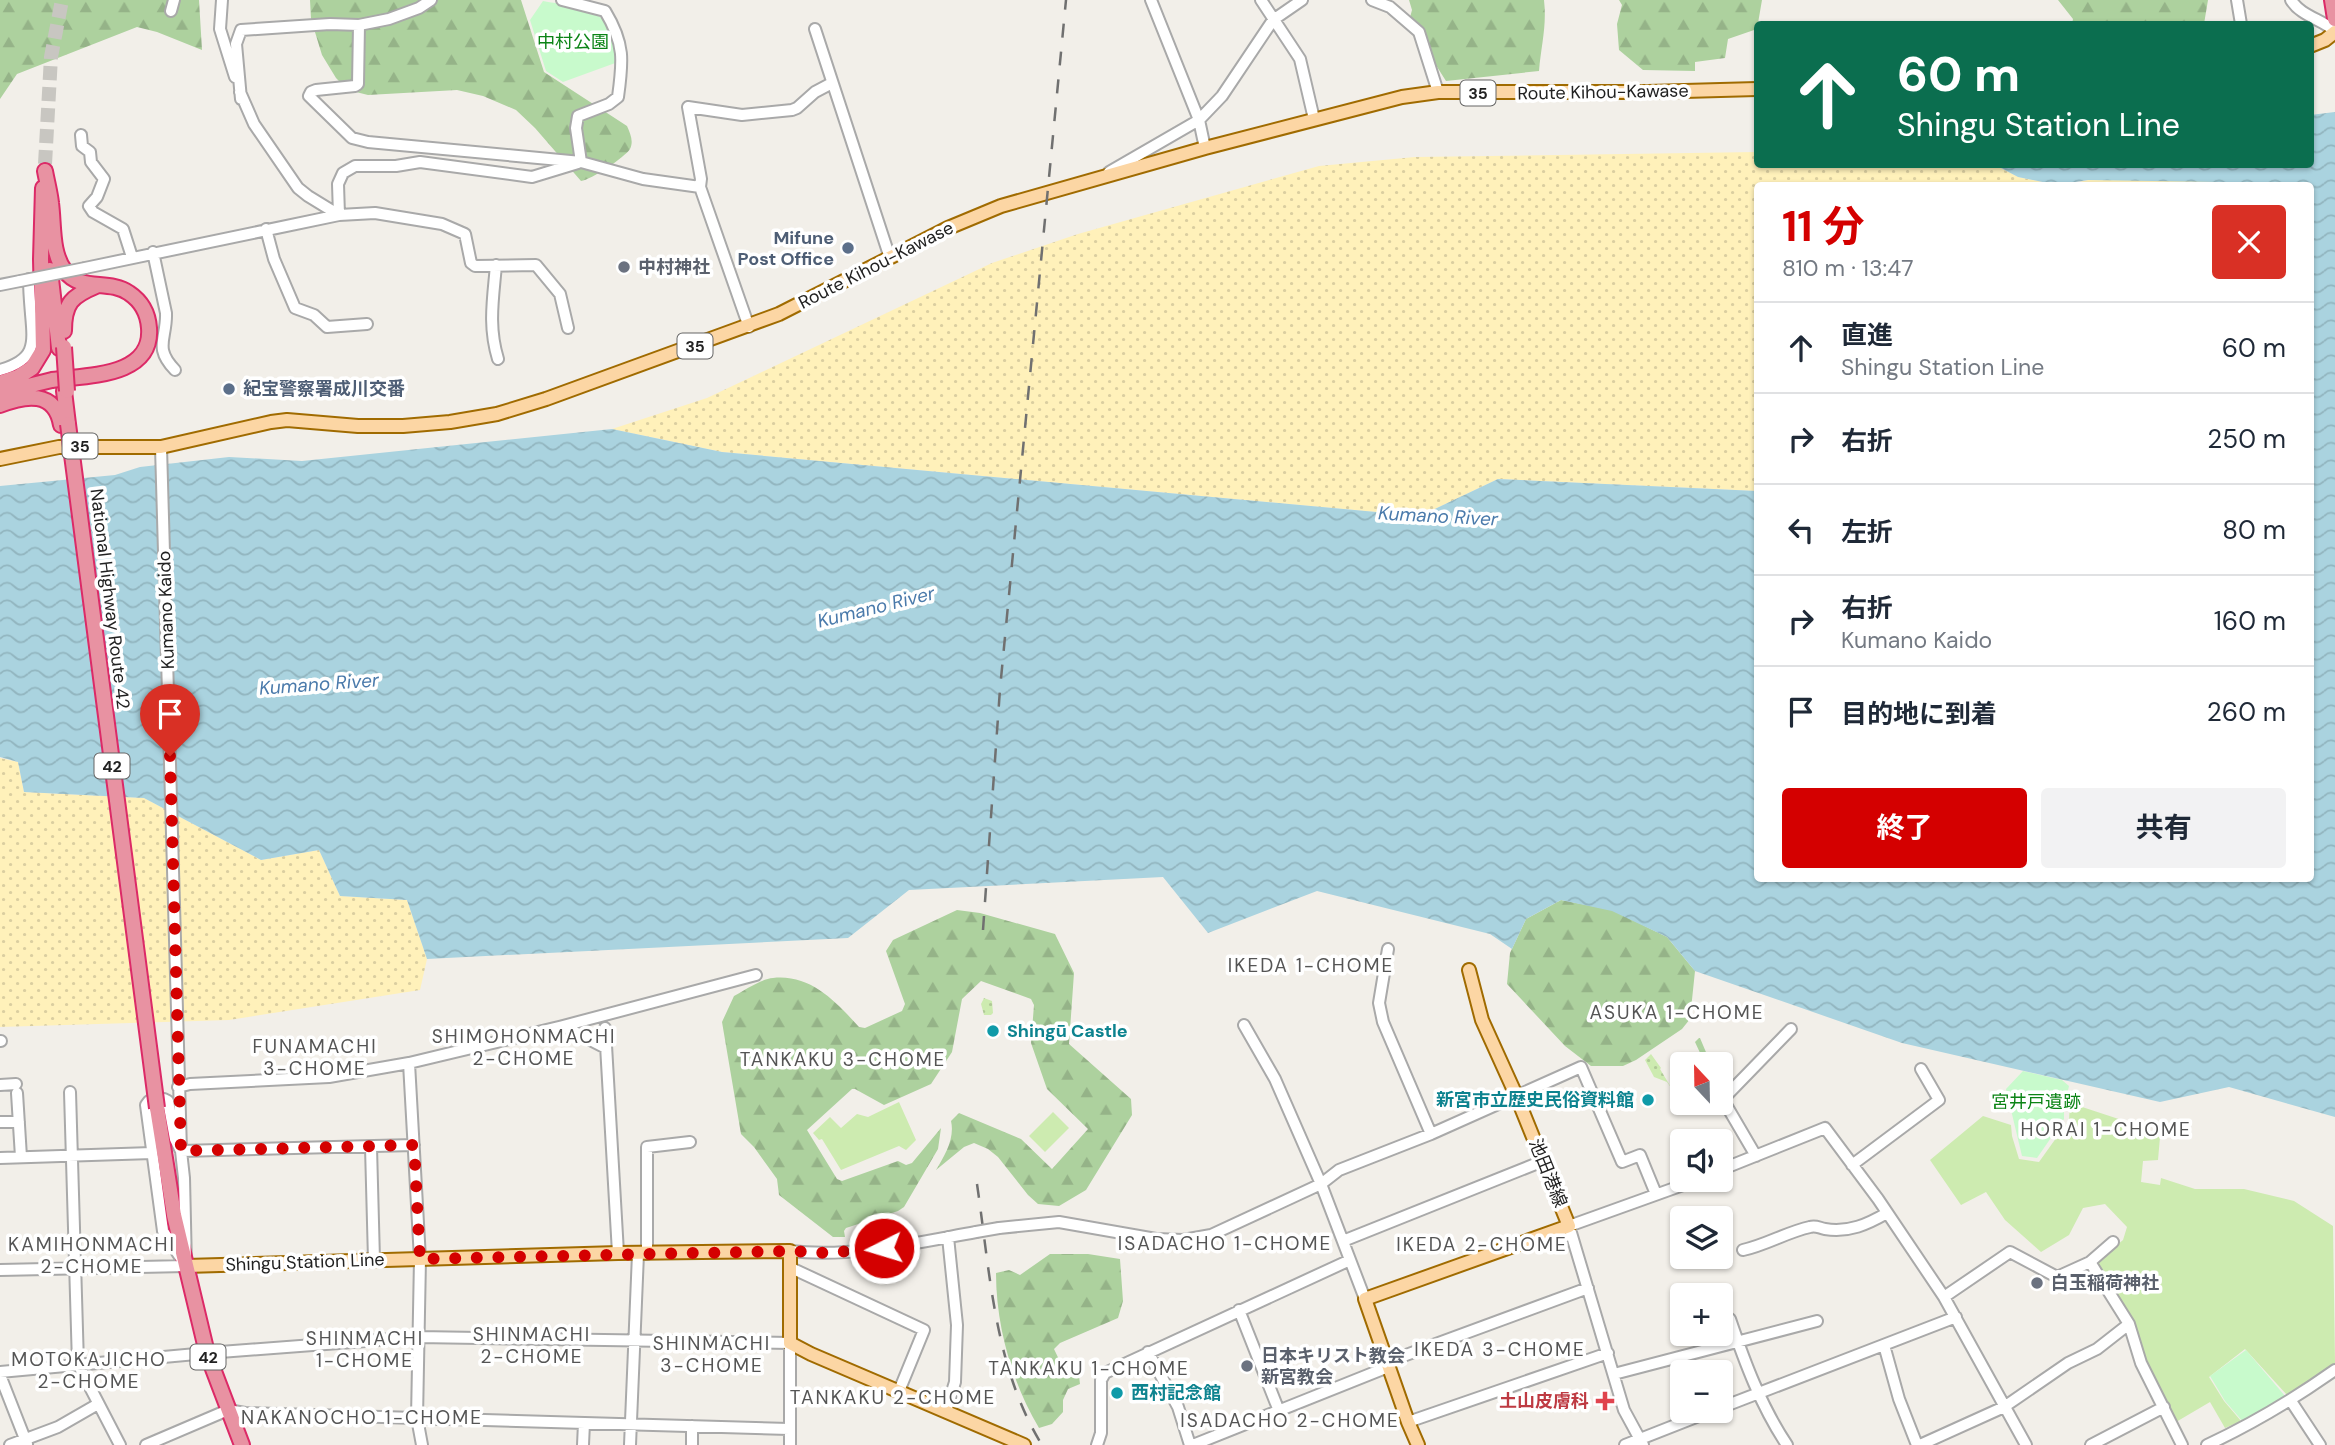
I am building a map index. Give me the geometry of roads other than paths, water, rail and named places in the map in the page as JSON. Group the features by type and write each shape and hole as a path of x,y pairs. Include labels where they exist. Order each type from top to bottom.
{"highway":[{"path":"2332,0 2335,19"},
{"path":"0,395 53,380 110,373 127,366 140,356 148,343 148,318 142,305 131,294 116,286 96,286 70,277 60,261 45,168"},
{"path":"0,383 18,377 32,368 43,350 41,259 45,168"},
{"name":"National Highway Route 42","path":"45,168 47,232 66,391 65,421 157,1108 174,1215 207,1353 242,1445"},
{"name":"42","path":"62,347 67,306 77,294 96,286"},
{"path":"0,405 27,397 41,399 54,408 65,421"}],"main road":[{"path":"2314,44 2335,32"},
{"name":"Route Kihou-Kawase","path":"0,459 59,447 162,452 271,422 403,426 497,414 749,327 948,228 1001,206 1205,148 1402,97 1437,92 1754,89"},
{"name":"池田港線","path":"1365,1299 1569,1226 1516,1095 1482,1020 1469,970"},
{"path":"790,1251 790,1343 1024,1445"},
{"name":"Shingu Station Line","path":"186,1266 618,1253 790,1251"},
{"path":"1365,1299 1418,1445"}],"street":[{"path":"222,0 220,29 242,99 254,124 298,188 339,215"},
{"path":"242,99 236,44 241,30 330,24 359,25 389,19 419,8 431,0"},
{"path":"562,0 605,11 614,25 623,54 618,97 609,104 578,116 576,128 581,162"},
{"path":"1150,0 1199,120 1205,148"},
{"path":"1261,0 1300,59 1314,119"},
{"path":"1093,181 1199,120 1222,96 1273,20 1302,0"},
{"path":"1372,0 1390,7 1419,32 1437,92"},
{"path":"2237,0 2240,21"},
{"path":"2291,0 2299,10 2326,23 2335,32"},
{"path":"359,25 358,83 355,86 316,90 309,96 352,138 394,145 581,162 643,179 700,187"},
{"path":"815,29 890,258"},
{"path":"749,327 700,187 701,179 688,107 742,116 792,110 832,82"},
{"path":"81,135 82,146 90,152 91,162 104,179 97,197 89,206 93,212 123,229 132,257"},
{"path":"339,215 338,184 343,173 355,166 396,166 421,162 532,177 581,162"},
{"path":"0,285 266,229 339,215 374,213 442,224 466,234 471,263 475,266 536,265 560,294 569,328"},
{"path":"266,229 274,259 295,308 314,315 327,327 367,324"},
{"path":"153,252 166,313 162,351 175,370"},
{"path":"496,265 491,339 498,359"},
{"path":"0,370 22,361 32,347 34,336 24,280"},
{"name":"Kumano Kaido","path":"162,452 181,1151"},
{"path":"1388,949 1379,1003 1384,1022 1431,1133"},
{"path":"178,1085 329,1077 409,1063 756,975"},
{"path":"1244,1025 1275,1079 1321,1184 1365,1299"},
{"path":"563,1026 606,1048"},
{"path":"605,1028 618,1253"},
{"path":"1756,1156 1725,1103 1725,1097 1791,1029"},
{"path":"409,1063 420,1259 417,1418 422,1445"},
{"path":"790,1251 827,1253 884,1248 999,1228 1059,1222 1156,1239 1183,1240 1211,1235 1321,1184 1339,1170 1581,1067 1622,1161 1640,1155 1656,1195"},
{"path":"1852,1165 1939,1100 1921,1069"},
{"path":"0,1085 17,1088 21,1157"},
{"path":"70,1092 78,1364 120,1445"},
{"path":"149,1101 168,1101 174,1139 181,1151 186,1212 186,1266 163,1231 146,1105 149,1101"},
{"path":"0,1122 19,1122"},
{"path":"1733,1165 1825,1128 1944,1297 2026,1445"},
{"path":"629,1445 633,1340 642,1254 647,1147 690,1142"},
{"path":"181,1151 414,1145"},
{"path":"371,1147 374,1260"},
{"path":"0,1158 152,1153"},
{"path":"1343,1241 1543,1161"},
{"path":"1641,1442 1628,1419 1569,1226 1670,1190"},
{"path":"1743,1250 1766,1245 1814,1226 1848,1229 1866,1226 1887,1213"},
{"path":"946,1411 956,1382 957,1325 948,1237"},
{"path":"1944,1297 2010,1252 2057,1277 2091,1262 2113,1242"},
{"path":"1097,1445 1101,1433 1101,1380 1105,1373 1350,1260"},
{"path":"2091,1262 2129,1324 2141,1363 2182,1445"},
{"path":"0,1270 186,1266"},
{"path":"789,1267 924,1330 899,1391"},
{"path":"1148,1352 1178,1407 1191,1445 1388,1364 1588,1288"},
{"path":"1239,1310 1279,1411"},
{"path":"1733,1403 1956,1317"},
{"path":"1614,1374 1817,1321"},
{"path":"1884,1345 1899,1399 1919,1445 2004,1407 2068,1363 2097,1349 2129,1324"},
{"path":"1733,1328 1758,1393 1787,1445"},
{"path":"26,1442 0,1374 78,1364 418,1337 790,1343 790,1445"},
{"path":"1408,1422 1608,1353"},
{"path":"2207,1445 2246,1427 2291,1401 2335,1370"},
{"path":"2291,1401 2320,1445"},
{"path":"10,1445 26,1442 98,1404"},
{"path":"2091,1445 2164,1407"},
{"path":"146,1445 228,1410 246,1413 789,1429"},
{"path":"583,1445 584,1423"},
{"path":"1625,1445 1641,1442 1684,1423"},
{"path":"692,1426 692,1445"}],"water":[{"name":"Kumano River","path":"2335,112 2335,1117 2229,1087 2160,1102 1902,1043 1695,971 1667,937 1612,911 1561,900 1526,919 1512,949 1490,934 1317,891 1208,933 1163,877 909,890 848,938 427,959 407,900 340,896 319,850 261,860 144,798 24,792 18,762 0,757 0,486 115,475 140,467 229,457 302,461 612,429 722,452 1420,516 1498,479 1754,491 1754,882 2314,882 2314,182 2042,182 2018,177 2001,168 2314,168 2314,115"}],"tunnel":[{"path":"45,164 51,57 62,0"}],"railway":[{"path":"983,930 1000,689 1066,0"},
{"path":"977,1184 996,1318 1004,1351 1013,1384 1042,1445"}],"place":[{"name":"Mifune Post Office","path":"848,248"},
{"name":"中村神社","path":"624,267"},
{"name":"紀宝警察署成川交番","path":"229,389"},
{"name":"Shingū Castle","path":"993,1031"},
{"name":"新宮市立歴史民俗資料館","path":"1648,1100"},
{"name":"白玉稲荷神社","path":"2037,1283"},
{"name":"日本キリスト教会 新宮教会","path":"1247,1366"},
{"name":"西村記念館","path":"1117,1393"},
{"name":"土山皮膚科","path":"1605,1401"}],"district":[{"name":"IKEDA 1-CHOME","path":"1311,965"},
{"name":"ASUKA 1-CHOME","path":"1677,1012"},
{"name":"SHIMOHONMACHI 2-CHOME","path":"524,1047"},
{"name":"FUNAMACHI 3-CHOME","path":"315,1057"},
{"name":"TANKAKU 3-CHOME","path":"843,1059"},
{"name":"HORAI 1-CHOME","path":"2106,1129"},
{"name":"ISADACHO 1-CHOME","path":"1225,1243"},
{"name":"IKEDA 2-CHOME","path":"1482,1244"},
{"name":"KAMIHONMACHI 2-CHOME","path":"92,1255"},
{"name":"SHINMACHI 2-CHOME","path":"532,1345"},
{"name":"SHINMACHI 1-CHOME","path":"365,1349"},
{"name":"IKEDA 3-CHOME","path":"1500,1349"},
{"name":"SHINMACHI 3-CHOME","path":"712,1354"},
{"name":"TANKAKU 1-CHOME","path":"1089,1368"},
{"name":"MOTOKAJICHO 2-CHOME","path":"89,1370"},
{"name":"TANKAKU 2-CHOME","path":"893,1397"},
{"name":"NAKANOCHO 1-CHOME","path":"362,1417"},
{"name":"ISADACHO 2-CHOME","path":"1290,1420"}],"park label":[{"name":"中村公園","path":"573,42"},
{"name":"宮井戸遺跡","path":"2036,1102"}]}
